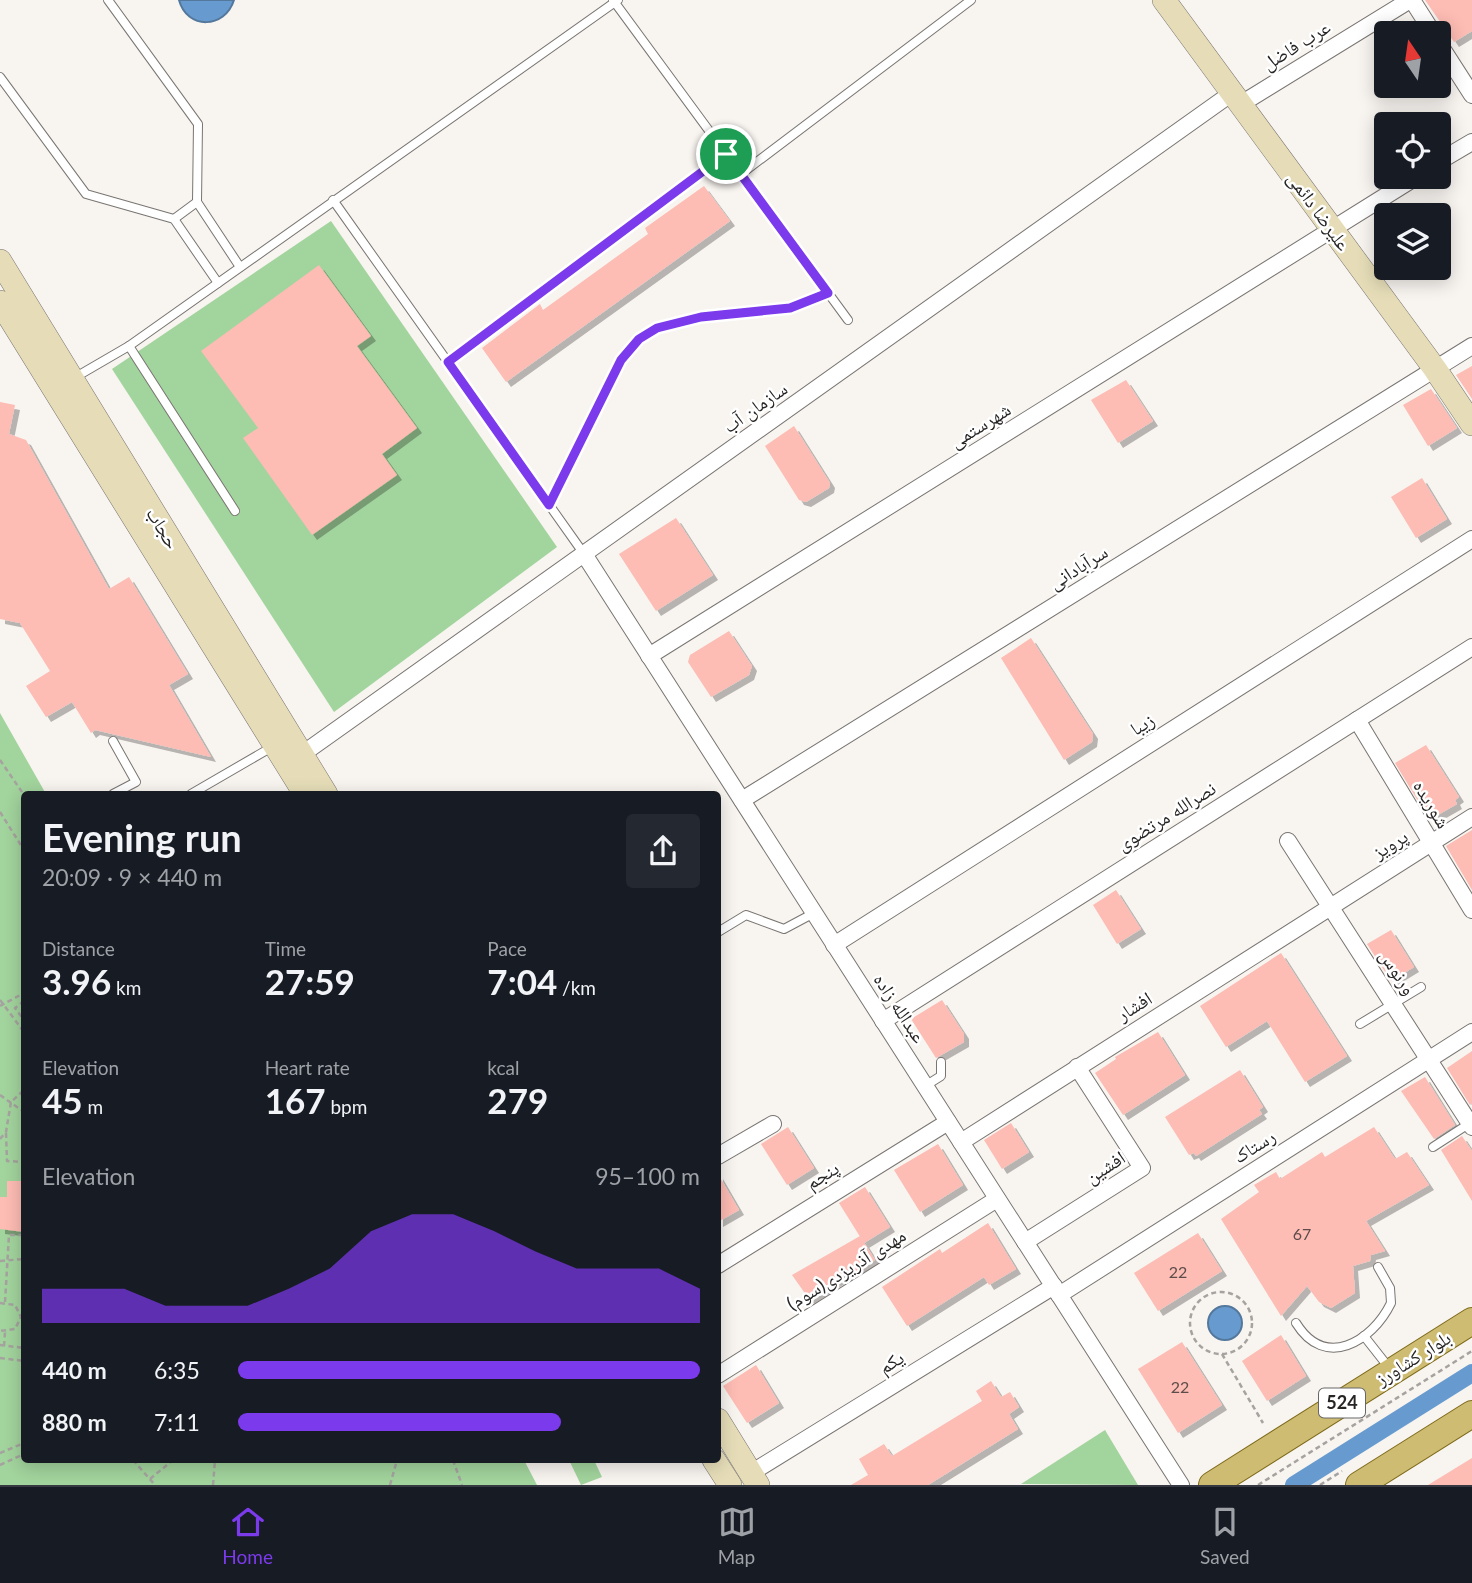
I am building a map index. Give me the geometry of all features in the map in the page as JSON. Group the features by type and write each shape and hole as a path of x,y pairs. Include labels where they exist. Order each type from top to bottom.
{"main road":[{"name":"علیرضا دائمی","path":"1164,0 1436,369 1472,424"},
{"name":"حجاب","path":"0,261 63,384 288,755 304,791"},
{"name":"حجاب","path":"0,302 63,384"},
{"name":"حجاب","path":"288,755 323,791"},
{"name":"بلوار کشاورز","path":"1212,1485 1472,1321"},
{"path":"1359,1485 1472,1413"},
{"path":"721,1427 743,1482"},
{"path":"718,1463 743,1482"}],"street":[{"name":"عرب فاضل","path":"1237,98 1411,0"},
{"path":"1411,0 1425,21"},
{"path":"1451,62 1472,95"},
{"name":"سازمان آب","path":"288,755 584,554 1237,98"},
{"path":"1451,154 1472,142"},
{"name":"شهرستمی","path":"649,656 1397,189"},
{"name":"سرآبادانی","path":"742,800 1472,346"},
{"name":"زیبا","path":"834,945 1472,539"},
{"name":"عبدالله زاده","path":"584,554 1181,1485"},
{"name":"نصرالله مرتضوی","path":"883,1021 1357,720 1469,654"},
{"name":"شوریده","path":"1357,720 1472,910"},
{"name":"پرویز","path":"1331,906 1472,817"},
{"name":"ورنوس","path":"1288,841 1471,1124"},
{"name":"افشار","path":"961,1142 1331,906"},
{"name":"رستاک","path":"1056,1291 1472,1032"},
{"name":"افشین","path":"1025,1242 1142,1168 1077,1068"},
{"name":"پنجم","path":"721,1263 948,1122"},
{"path":"721,1154 773,1124"},
{"name":"مهدی آذریزدی(سوم)","path":"721,1373 998,1199"},
{"name":"یکم","path":"743,1482 1056,1291"}],"lane":[{"path":"108,0 198,124 197,202 240,267"},
{"path":"741,174 971,0"},
{"path":"63,384 129,346 615,1 848,320"},
{"path":"0,77 86,194 174,219 218,283"},
{"path":"448,362 726,154"},
{"path":"333,200 584,554"},
{"path":"174,219 197,202"},
{"path":"549,505 621,360 639,339 657,328 701,317 790,308 828,293"},
{"path":"129,346 235,511"},
{"path":"113,741 136,782 119,791"},
{"path":"198,791 288,755"},
{"path":"721,930 746,915 784,929 814,913"},
{"path":"1360,1024 1421,987"},
{"path":"925,1086 941,1076 941,1062"},
{"path":"1433,1147 1471,1124"},
{"path":"1296,1323 1305,1337 1327,1349 1336,1349 1364,1336 1391,1303 1390,1288 1378,1267"},
{"path":"1364,1336 1392,1372"}],"path":[{"path":"0,761 21,791"},
{"path":"0,812 21,844"},
{"path":"21,994 1,1004 21,1028"},
{"path":"21,1093 11,1102 6,1132 7,1161 21,1162"},
{"path":"0,1095 21,1110"},
{"path":"0,1139 6,1132"},
{"path":"5,1302 9,1235 21,1235"},
{"path":"0,1261 21,1260"},
{"path":"1222,1354 1240,1347 1247,1340 1252,1322 1250,1311 1236,1296 1215,1293 1197,1303 1190,1323 1192,1334 1204,1349 1222,1354 1263,1423"},
{"path":"0,1303 5,1302 18,1308 21,1317 15,1329 0,1331"},
{"path":"5,1332 2,1346 21,1348"},
{"path":"1258,1485 1472,1351"},
{"path":"0,1358 21,1361"},
{"path":"0,1453 21,1444"},
{"path":"0,1465 21,1455"},
{"path":"136,1463 155,1485"},
{"path":"150,1479 169,1463"},
{"path":"213,1485 215,1463"},
{"path":"390,1485 396,1463"},
{"path":"454,1463 463,1485"}],"green space":[{"path":"331,221 557,547 334,712 112,369"},
{"path":"0,713 44,791 21,791 21,1463 526,1463 537,1485 0,1485"},
{"path":"1105,1430 1138,1485 1021,1484"},
{"path":"570,1463 595,1463 602,1477 581,1485"}],"water":[{"path":"179,0 234,0 223,16 206,22 190,17"},
{"path":"1225,1306 1237,1311 1242,1323 1237,1335 1225,1340 1213,1335 1208,1323 1213,1311"}],"building":[{"path":"1425,0 1472,0 1472,31 1454,42 1451,38 1451,21 1440,21"},
{"path":"704,186 730,221 506,382 482,348 540,304 543,310 648,234 645,228"},
{"path":"319,265 371,336 357,346 417,428 382,454 397,475 312,535 243,438 258,428 201,351"},
{"path":"1472,366 1472,399 1456,375"},
{"path":"1126,380 1153,421 1118,443 1091,400"},
{"path":"1431,389 1457,428 1428,446 1403,405"},
{"path":"0,402 15,405 9,434 26,440 109,589 129,577 188,674 169,685 211,757 95,730 91,733 72,702 46,717 26,686 50,671 20,623 0,619"},
{"path":"794,426 830,483 829,488 806,502 799,500 765,446"},
{"path":"1422,478 1447,519 1416,538 1391,497"},
{"path":"676,518 713,575 656,611 619,554"},
{"path":"729,631 752,666 749,675 711,697 688,662 690,655"},
{"path":"1031,638 1093,734 1092,742 1064,760 1001,658"},
{"path":"1426,745 1459,797 1455,800 1457,804 1436,816 1434,813 1427,816 1395,763"},
{"path":"1472,830 1472,890 1446,846"},
{"path":"1116,890 1141,929 1117,944 1093,905"},
{"path":"1391,930 1414,967 1391,981 1367,944"},
{"path":"1281,953 1347,1056 1305,1082 1267,1021 1226,1047 1200,1006"},
{"path":"942,1000 964,1034 964,1042 936,1058 911,1019"},
{"path":"1158,1032 1185,1075 1123,1115 1095,1073 1116,1059 1115,1057"},
{"path":"1472,1051 1472,1103 1470,1105 1447,1068"},
{"path":"1240,1070 1263,1107 1259,1110 1262,1114 1196,1156 1194,1153 1189,1155 1165,1117"},
{"path":"1425,1077 1455,1125 1434,1139 1401,1091"},
{"path":"1011,1123 1029,1152 1002,1169 984,1140"},
{"path":"788,1127 814,1168 787,1185 761,1144"},
{"path":"1374,1127 1395,1159 1407,1152 1429,1185 1366,1221 1385,1251 1371,1255 1370,1261 1353,1266 1355,1293 1331,1308 1319,1302 1307,1286 1281,1316 1221,1219 1259,1192 1254,1185 1276,1172 1280,1179 1322,1152 1325,1157"},
{"path":"1462,1136 1472,1151 1472,1201 1441,1150"},
{"path":"938,1144 963,1185 920,1212 894,1170"},
{"path":"721,1179 739,1210 721,1220"},
{"path":"7,1181 21,1181 21,1232 0,1229 0,1197 7,1197"},
{"path":"865,1187 890,1227 864,1243 839,1203"},
{"path":"988,1223 1016,1269 989,1285 984,1277 907,1326 882,1287 940,1249 942,1253"},
{"path":"1198,1233 1222,1271 1158,1311 1134,1273"},
{"path":"860,1236 875,1260 849,1277 847,1274 809,1299 792,1275"},
{"path":"1281,1335 1306,1376 1267,1401 1242,1361"},
{"path":"1182,1342 1222,1405 1178,1433 1138,1369"},
{"path":"756,1365 779,1403 747,1423 723,1386"},
{"path":"991,1381 1001,1397 1010,1392 1019,1407 1009,1414 1018,1429 928,1485 851,1485 868,1475 859,1459 884,1444 892,1456 982,1401 976,1391"},
{"path":"1472,1458 1472,1485 1428,1485"}],"waterway":[{"path":"1294,1485 1472,1373"}],"route":[{"path":"726,154 828,293 790,308 701,317 657,328 639,339 621,360 549,505 448,362 726,154"}]}
